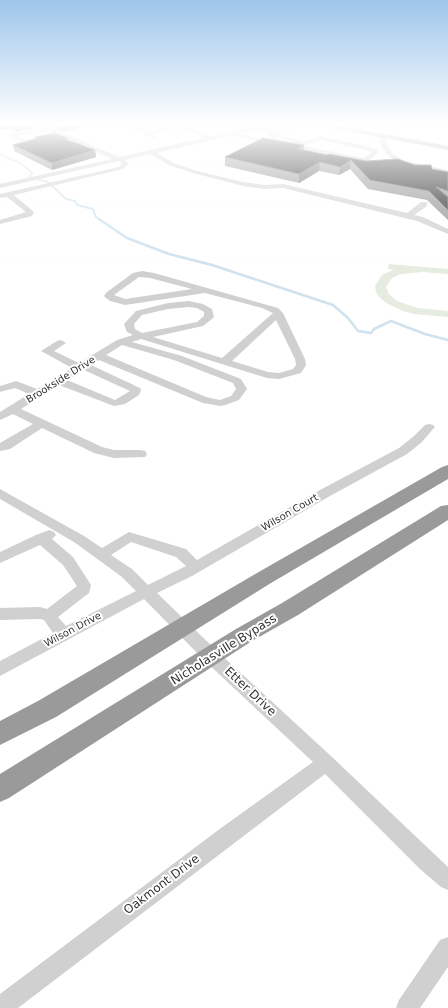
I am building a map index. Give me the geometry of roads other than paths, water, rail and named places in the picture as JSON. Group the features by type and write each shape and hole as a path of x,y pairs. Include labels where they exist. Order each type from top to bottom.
{"highway":[{"path":"0,734 47,709 184,628 264,578 448,471"},
{"name":"Nicholasville Bypass","path":"0,789 211,656 448,511"}],"street":[{"path":"0,186 71,170"},
{"path":"0,196 111,170"},
{"path":"189,170 243,184 264,187 283,186 420,219 448,232"},
{"path":"0,222 29,214 30,212 8,194"},
{"path":"408,216 424,204"},
{"path":"141,336 267,375 279,376 297,371 301,365 300,359 278,313 275,310 265,306 151,275 142,274 136,275 109,296 113,299 125,302 205,290"},
{"name":"Brookside Drive","path":"0,417 121,342 141,336 200,324 208,317 209,311 200,306 188,304 147,310 139,313 129,324 130,330 141,336"},
{"path":"224,362 278,313"},
{"path":"99,356 203,400 221,403 235,398 242,390 237,381 178,358 121,342"},
{"path":"60,381 103,400 114,403 121,402 135,393 136,390 46,351 61,343"},
{"path":"0,389 16,384 38,394"},
{"path":"13,409 41,424 98,450 114,454 141,454"},
{"path":"0,447 6,446 41,424"},
{"name":"Wilson Court","path":"146,592 196,567 403,451 418,439 429,427"},
{"name":"Etter Drive","path":"0,493 61,529 127,573 211,656 326,763 427,862 448,880"},
{"path":"0,558 61,529"},
{"path":"101,555 129,537 181,553 196,567"},
{"path":"41,538 68,561 84,585 84,589 61,605 49,616"},
{"name":"Wilson Drive","path":"0,669 146,592"},
{"path":"0,614 40,613 49,616 64,635"},
{"name":"Oakmont Drive","path":"0,1008 228,835 326,763"},
{"path":"407,1008 448,948"}],"waterway":[{"path":"29,170 32,173 30,177"},
{"path":"37,179 48,182 66,199 75,201 77,205 93,209 96,217 100,220"},
{"path":"99,219 127,238 169,254 212,265 333,305 348,318 358,331 371,333 374,329 391,321 425,334 448,340"}]}
